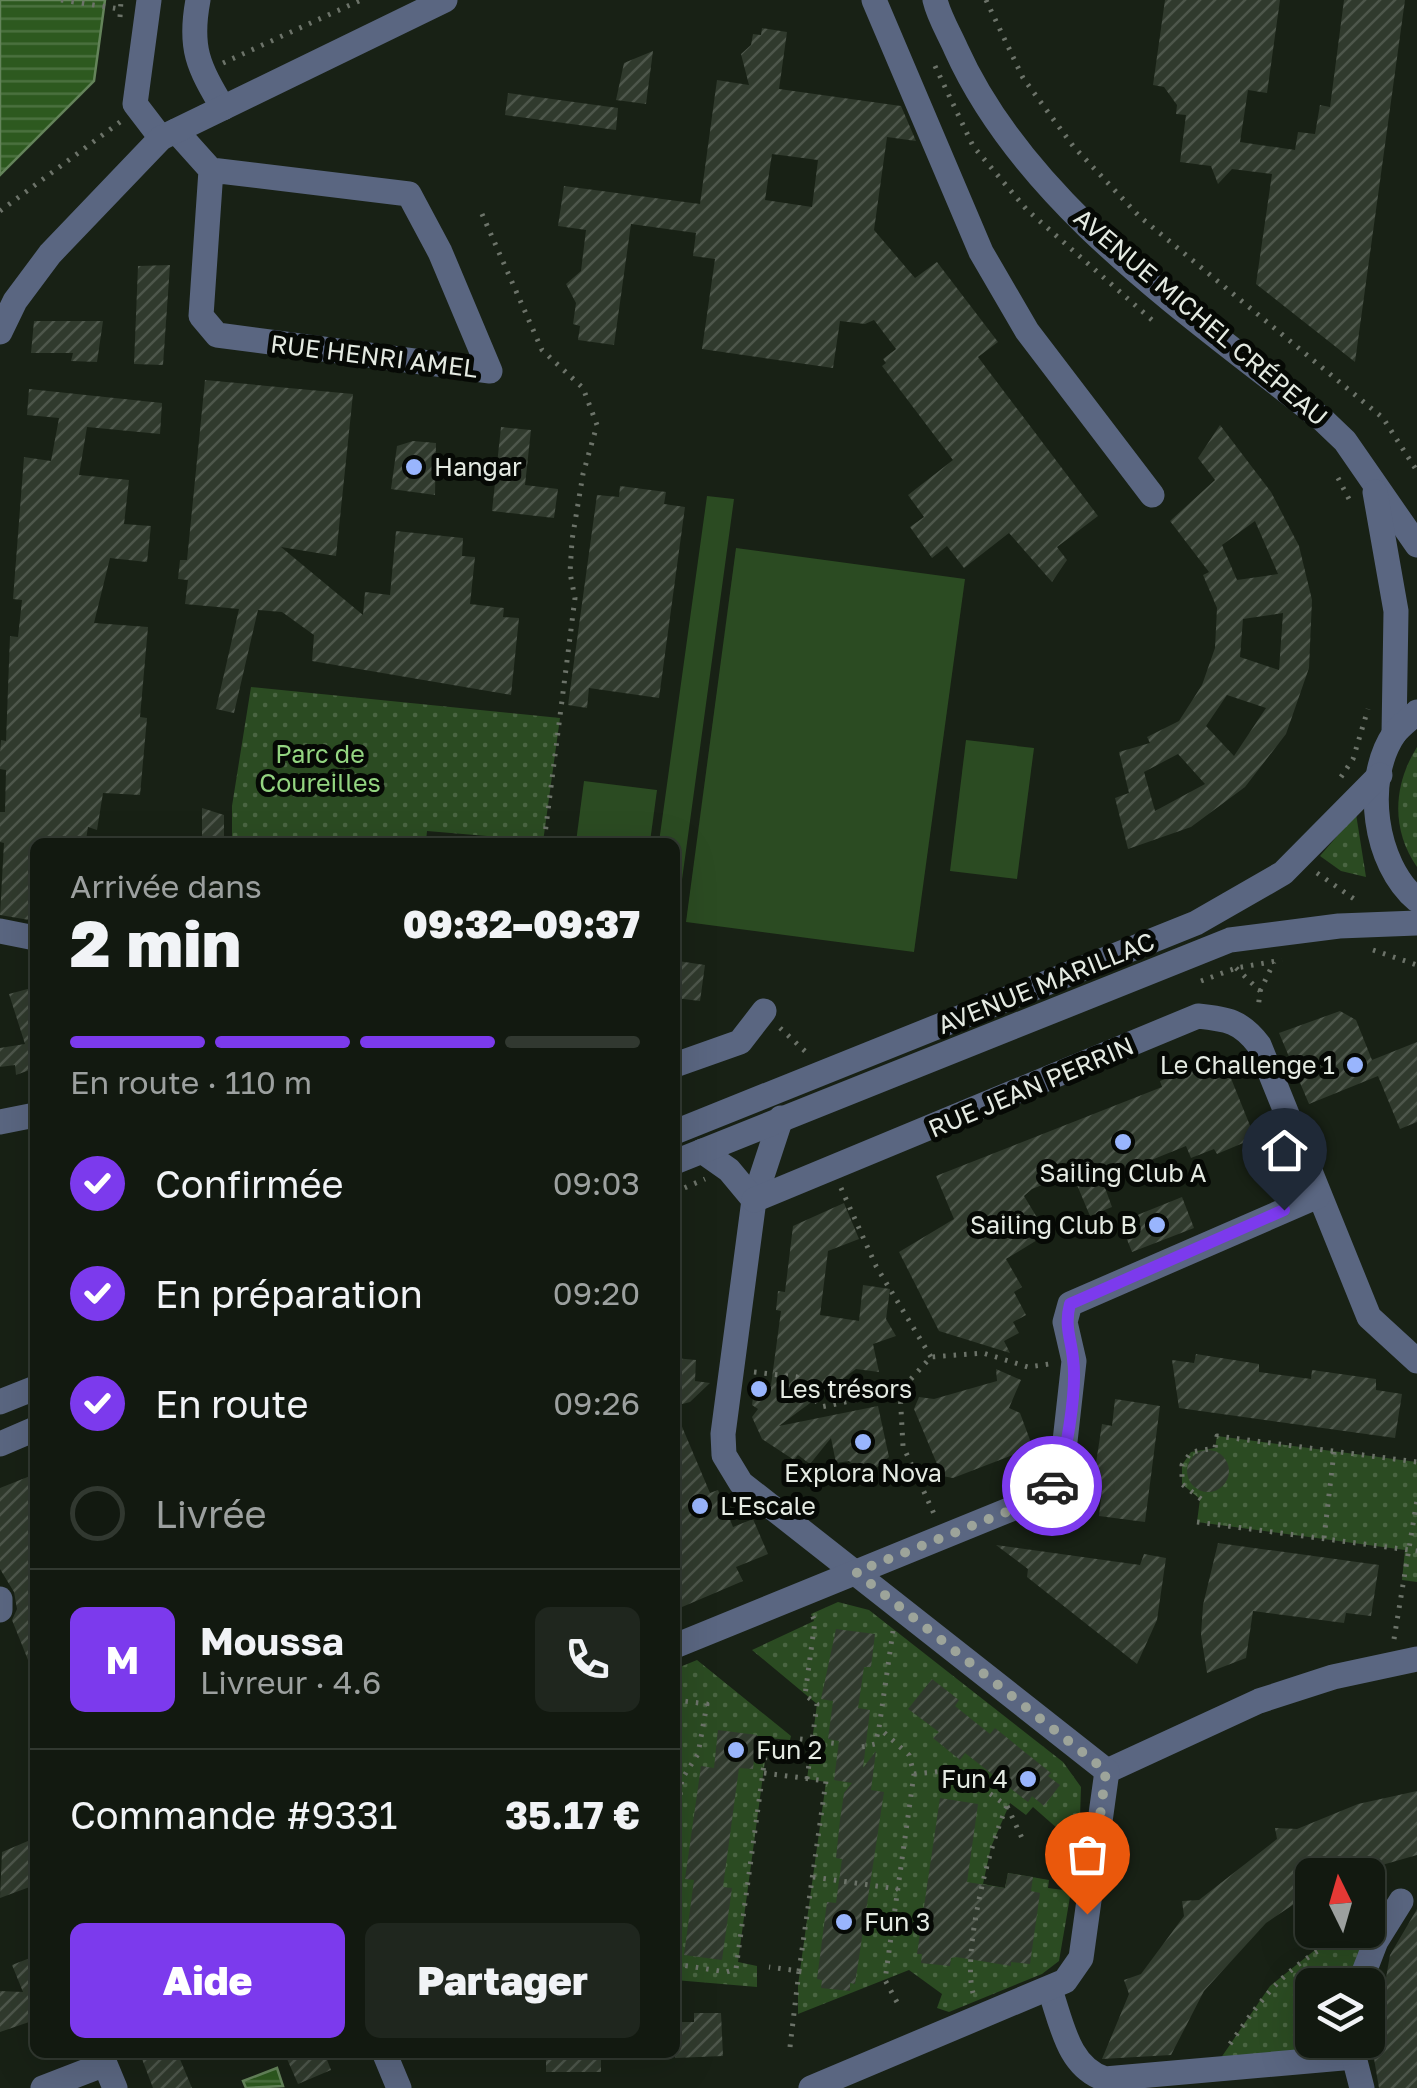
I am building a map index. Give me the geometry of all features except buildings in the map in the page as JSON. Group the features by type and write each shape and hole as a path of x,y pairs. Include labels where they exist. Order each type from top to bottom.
{"street":[{"path":"148,0 134,104 211,170"},
{"path":"198,0 191,37 202,73 223,108"},
{"path":"0,332 15,302 50,254 168,135 445,0"},
{"path":"874,0 981,252 1027,331 1152,495"},
{"name":"AVENUE MICHEL CRÉPEAU","path":"936,0 962,64 1026,160 1099,236 1345,441 1417,545"},
{"name":"RUE HENRI AMEL","path":"211,170 409,194 440,252 490,371 217,336 200,316 211,170"},
{"name":"AVENUE MICHEL CRÉPEAU","path":"1373,482 1396,611 1394,734"},
{"path":"1417,712 1394,734 1380,775 1377,818 1388,859 1417,900"},
{"name":"AVENUE MARILLAC","path":"680,1130 1196,923 1284,873 1380,775"},
{"name":"AVENUE MARILLAC","path":"680,1160 1230,940 1339,926 1417,923"},
{"path":"1,931 30,937"},
{"path":"680,1062 740,1042 764,1011"},
{"name":"RUE JEAN PERRIN","path":"754,1200 1198,1016 1244,1024"},
{"path":"1244,1024 1258,1045 1370,1317 1417,1361"},
{"path":"0,1122 30,1117"},
{"path":"781,1118 754,1200 731,1368 722,1444 733,1475 1106,1771"},
{"path":"702,1151 729,1170 754,1200"},
{"path":"680,1644 1029,1503 1055,1484 1062,1468 1074,1362 1065,1322 1070,1304 1318,1196"},
{"path":"0,1402 30,1390"},
{"path":"0,1444 30,1432"},
{"path":"0,1599 0,1610"},
{"path":"1106,1771 1258,1701 1404,1661"},
{"path":"810,2088 1065,1982 1081,1958 1106,1771"},
{"path":"1366,1968 1376,1941 1400,1901"},
{"path":"1050,1990 1074,2055 1086,2073 1105,2080 1212,2071 1295,2058"},
{"path":"385,2058 391,2085"},
{"path":"1355,2058 1362,2088"},
{"path":"50,2085 105,2064 114,2088"}],"path":[{"path":"62,0 120,8"},
{"path":"202,73 361,0"},
{"path":"986,0 1023,78 1073,146 1139,216 1383,418 1417,471"},
{"path":"934,64 973,146 1027,210 1154,320"},
{"path":"0,211 118,124 134,104"},
{"path":"482,214 542,350 583,388 597,425 583,474 572,540 570,573 575,598 545,838"},
{"path":"1335,472 1350,502"},
{"path":"1334,788 1353,760 1370,698"},
{"path":"1244,1024 1260,1008 1260,991 1274,962 1236,968 1260,991"},
{"path":"832,1170 876,1266 932,1357"},
{"path":"731,1368 797,1378 821,1407 900,1391 932,1357 982,1354 1028,1367 1061,1358 1074,1362"},
{"path":"900,1391 903,1446 946,1537"},
{"path":"1200,1499 1182,1484 1182,1465 1191,1452 1216,1448 1217,1436 1417,1462"},
{"path":"1324,1539 1334,1452"},
{"path":"1404,1661 1406,1550 1413,1534 1417,1500"},
{"path":"1196,1522 1417,1552"},
{"path":"800,1593 815,1621 805,1694 817,1704 807,1779"},
{"path":"862,1747 875,1744 893,1629 907,1612"},
{"path":"680,1701 707,1704 698,1754 682,1779 680,1795"},
{"path":"879,1728 910,1755 914,1774 885,1980 898,2004"},
{"path":"680,1965 726,1972 736,1968 768,1735"},
{"path":"800,1738 839,1744"},
{"path":"914,1774 958,1770 1007,1806 1022,1838"},
{"path":"764,1773 826,1781 790,2048"},
{"path":"983,2018 970,1974 987,1864 1007,1806"},
{"path":"813,1877 898,1889"},
{"path":"1212,2071 1270,1986 1320,1948"},
{"path":"769,1967 800,1971"}],"green space":[{"path":"707,496 734,499 680,894 680,838 660,838"},
{"path":"736,548 965,579 914,952 686,922"},
{"name":"Parc de Coureilles","path":"251,687 560,718 544,838 427,831 426,838 232,838 232,806"},
{"path":"966,740 1034,748 1017,879 950,871"},
{"path":"1417,747 1417,867 1403,838 1398,807 1403,777"},
{"path":"584,781 657,790 651,838 577,838"},
{"path":"1356,814 1366,877 1341,871 1320,856"},
{"path":"1217,1436 1417,1462 1417,1582 1402,1580 1405,1550 1197,1522 1200,1499 1182,1484 1182,1465 1191,1452 1215,1448"},
{"path":"838,1602 869,1610 1063,1762 1081,1787 1080,1817 1068,1830 1058,1829 1033,1807 1026,1815 1010,1803 991,1847 983,1884 1005,1888 1008,1873 1049,1880 1048,1888 1071,1891 1059,1961 1042,1974 949,2012 937,2008 942,1994 909,1970 798,2014 798,1985 826,1782 807,1779 817,1704 752,1650 814,1621 811,1614"},
{"path":"697,1660 791,1736 790,1740 768,1738 738,1962 757,1966 757,1987 680,1980 680,1667"},
{"path":"1376,1948 1367,1968 1295,1968 1295,2058 1344,2058 1212,2071 1270,1986 1315,1950"}],"shaded area":[{"path":"0,0 105,0 94,81 0,175"},
{"path":"277,2068 283,2086 246,2088 243,2081"}],"way so far":[{"path":"1052,1486 1029,1503 856,1572 1106,1771 1087,1914"}],"place":[{"name":"Hangar","path":"414,467"},
{"name":"Le Challenge 1","path":"1355,1065"},
{"name":"Sailing Club A","path":"1123,1142"},
{"name":"Sailing Club B","path":"1157,1225"},
{"name":"Les trésors","path":"759,1389"},
{"name":"Explora Nova","path":"863,1442"},
{"name":"L'Escale","path":"700,1506"},
{"name":"Fun 2","path":"736,1750"},
{"name":"Fun 4","path":"1028,1779"},
{"name":"Fun 3","path":"844,1922"}],"route":[{"path":"1052,1486 1062,1468 1074,1362 1065,1322 1070,1304 1284,1210"}]}
